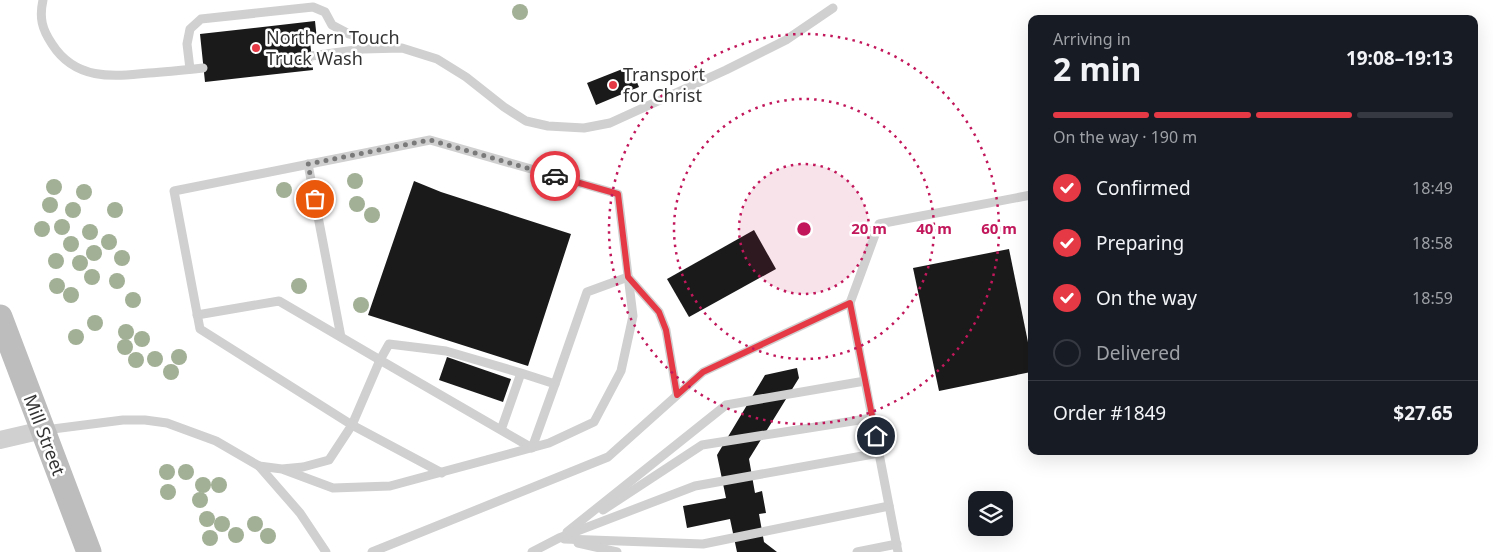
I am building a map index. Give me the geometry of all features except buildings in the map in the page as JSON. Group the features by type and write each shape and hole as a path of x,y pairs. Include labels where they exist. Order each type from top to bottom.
{"main road":[{"name":"Mill Street","path":"0,317 89,552"}],"street":[{"path":"0,440 42,430"}],"lane":[{"path":"43,0 41,9 43,30 53,46 71,65 91,73 116,77 203,68"},
{"path":"190,69 188,44 190,30 201,19 313,8 325,12 332,25 349,34 437,59 466,77 504,107 526,121 548,126 584,128 610,123 726,70 786,40 833,8"},
{"path":"312,56 362,49 402,48"},
{"path":"259,466 282,469 334,488 390,486 442,473 549,444 594,422 621,370 632,316 618,194 430,140 174,191 200,329 352,425 442,473"},
{"path":"308,164 341,337"},
{"path":"857,552 898,548 850,303 879,224 1028,196"},
{"path":"532,448 587,292 628,277"},
{"path":"628,277 659,312 666,330 677,395"},
{"path":"197,315 280,301 532,448"},
{"path":"372,552 608,457 703,372 850,303"},
{"path":"282,469 303,467 329,460 352,425 380,360 389,344 446,351 555,384"},
{"path":"501,430 522,373"},
{"path":"559,538 726,405 865,381"},
{"path":"532,552 559,538 702,445 872,418"},
{"path":"42,430 124,420 145,420 167,423 216,441 259,466 300,514 326,552"},
{"path":"559,538 695,486 879,453"},
{"path":"559,538 703,544 889,506"},
{"path":"559,538 596,552"},
{"path":"559,538 617,552"}],"way so far":[{"path":"315,199 308,164 430,140 555,176"}],"place":[{"name":"Northern Touch Truck Wash","path":"256,48"},
{"name":"Transport for Christ","path":"613,85"}],"route":[{"path":"555,176 618,194 628,277 659,312 666,330 677,395 703,372 850,303 876,436"}]}
